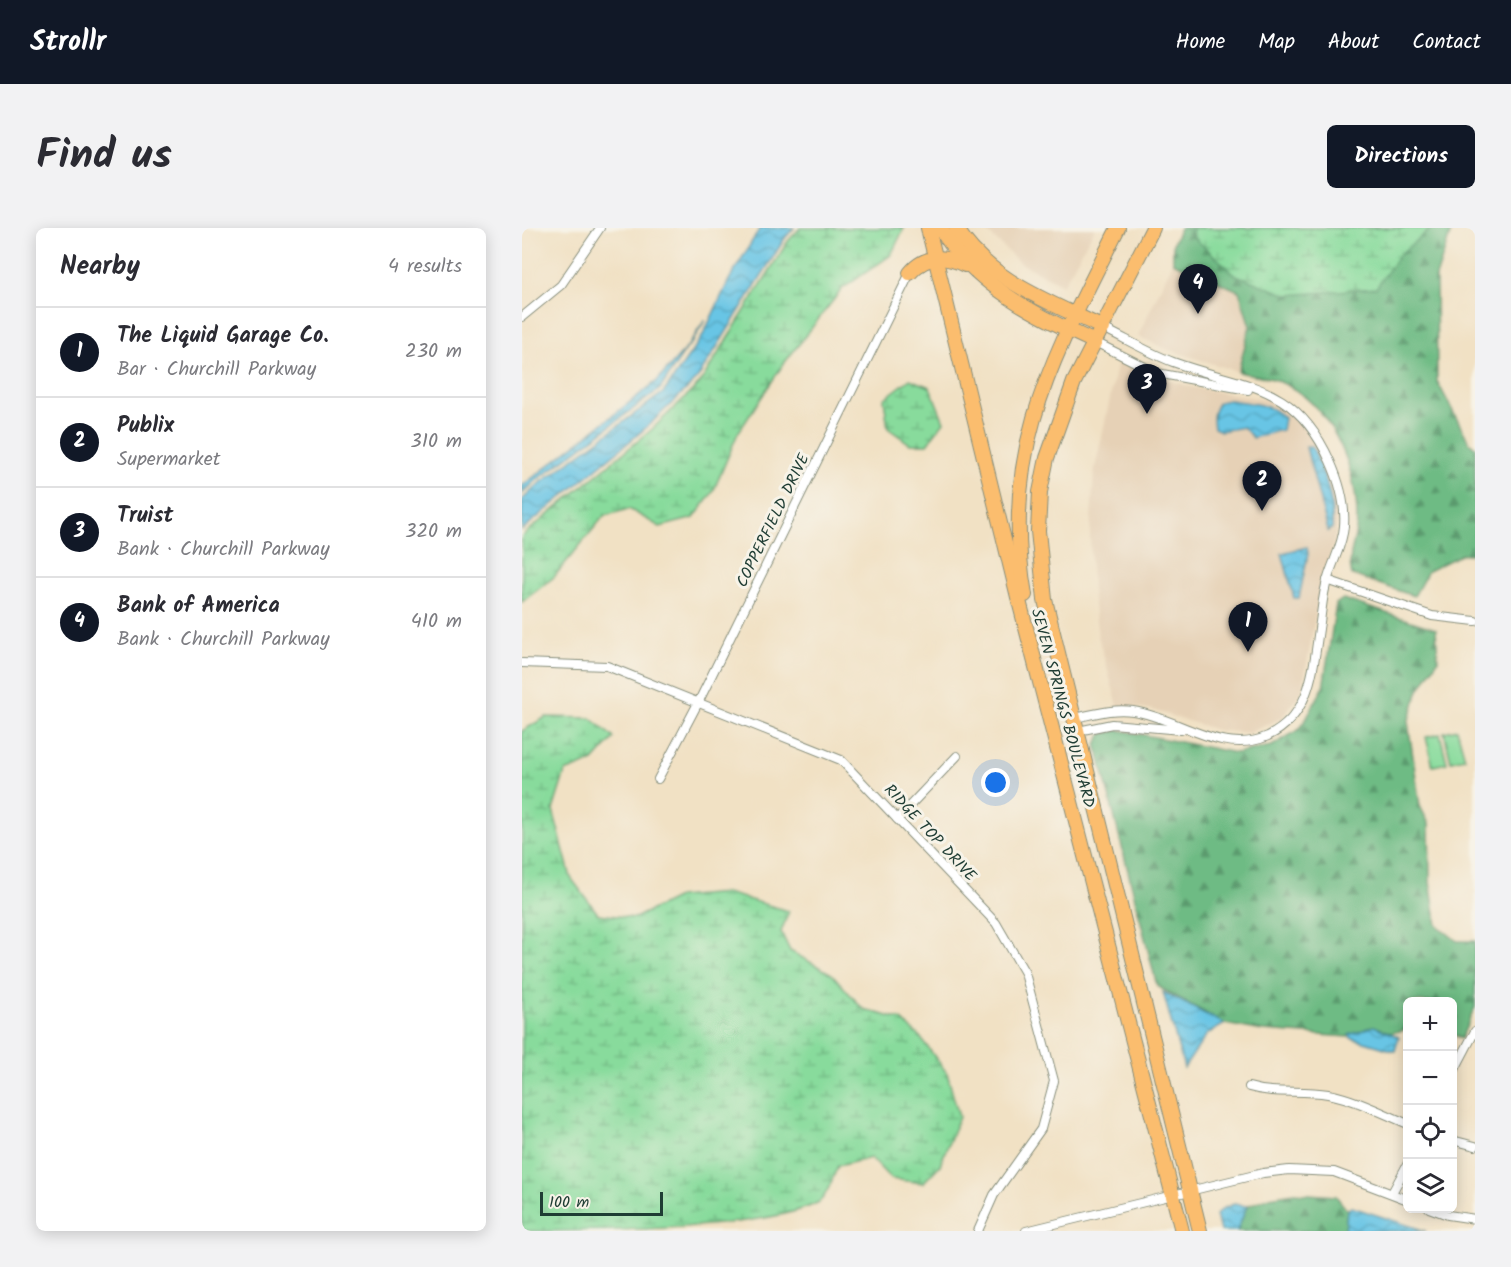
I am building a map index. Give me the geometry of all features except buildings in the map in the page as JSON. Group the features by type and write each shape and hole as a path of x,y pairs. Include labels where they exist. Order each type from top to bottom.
{"main road":[{"name":"SEVEN SPRINGS BOULEVARD","path":"928,228 1018,597 1182,1231"},
{"path":"910,273 924,244 928,228"},
{"path":"940,228 970,268 998,291 1067,330 1095,342"},
{"path":"956,228 980,258 996,273 1030,294 1103,328"},
{"path":"1068,784 1029,615 1020,559 1019,520 1022,471 1033,417 1050,367 1118,228"},
{"name":"SEVEN SPRINGS BOULEVARD","path":"1153,228 1074,382 1053,440 1040,492 1038,531 1045,600 1200,1231"},
{"path":"910,273 920,263 935,259 949,258 970,268"}],"street":[{"path":"522,317 561,285 600,228"},
{"name":"COPPERFIELD DRIVE","path":"658,779 910,273"},
{"path":"1077,725 1112,724 1185,730 1233,741 1266,737 1292,719 1308,694 1327,580 1344,529 1345,510 1341,490 1323,445 1312,426 1296,410 1267,392 1173,362 1103,328"},
{"path":"1095,342 1157,373 1208,384 1267,392"},
{"path":"1327,580 1432,616 1475,621"},
{"name":"RIDGE TOP DRIVE","path":"522,663 607,666 842,760 996,923 1026,973 1054,1082 1041,1128 994,1195 978,1231"},
{"path":"1077,725 1109,711 1134,711 1167,721 1185,730"},
{"path":"897,819 957,756"},
{"path":"1457,1065 1475,1031"},
{"path":"1249,1087 1264,1092 1326,1093 1346,1098 1403,1122"},
{"path":"1457,1141 1475,1146"},
{"path":"1026,1231 1263,1173 1289,1170 1334,1172 1403,1198"},
{"path":"1392,1193 1403,1171"},
{"path":"1442,1213 1475,1219"}],"shaded area":[{"path":"983,228 1095,228 1063,285 1020,263"},
{"path":"1173,262 1238,291 1250,326 1238,372 1164,348 1138,336"},
{"path":"1118,361 1160,378 1196,388 1268,400 1297,418 1317,444 1335,487 1340,511 1334,543 1320,591 1302,690 1282,718 1249,733 1217,730 1149,709 1118,706 1098,636 1092,589 1090,534 1094,473"}],"green space":[{"path":"800,228 904,228 891,255 842,289 782,366 738,433 713,492 694,518 660,527 629,509 604,516 554,577 522,602 522,536 650,431 700,383 788,241"},
{"path":"1180,228 1452,228 1436,277 1437,381 1469,442 1475,447 1475,554 1462,554 1428,571 1414,596 1352,575 1350,560 1357,525 1355,497 1352,477 1337,437 1312,404 1296,391 1273,379 1238,372 1250,326 1239,291 1173,262 1173,243"},
{"path":"1193,228 1432,228 1400,254 1376,288 1287,295 1236,275 1192,236"},
{"path":"910,379 930,387 944,422 927,444 910,444 888,428 884,399"},
{"path":"1343,599 1436,629 1438,660 1419,690 1408,722 1420,806 1429,824 1430,882 1437,925 1457,941 1475,941 1475,1007 1461,1039 1457,1036 1457,997 1403,997 1403,1030 1391,1033 1374,1026 1348,1037 1263,1031 1225,1024 1157,986 1096,744 1102,734 1119,730 1236,753 1272,746 1300,729 1323,688 1336,604"},
{"path":"546,717 591,718 614,738 593,761 565,772 553,810 571,878 598,914 635,918 678,897 726,893 789,911 781,932 790,951 832,974 863,1009 902,1020 920,1037 947,1073 959,1117 940,1165 923,1183 891,1179 871,1158 838,1166 822,1199 794,1212 720,1224 590,1231 522,1231 522,731"},
{"path":"1457,729 1465,758 1451,761 1444,732"},
{"path":"1440,734 1447,763 1433,766 1426,737"},
{"path":"1294,1193 1336,1196 1347,1210 1345,1231 1237,1231 1247,1206 1269,1197"}],"water":[{"path":"760,228 794,228 785,238 697,379 647,427 522,530 522,500 539,484 664,392 702,337 729,280"},
{"path":"687,347 660,389 537,480 522,494 522,486 657,381"},
{"path":"1229,400 1259,404 1273,409 1284,418 1282,430 1253,438 1243,427 1221,431 1214,428 1213,414 1217,405 1219,402"},
{"path":"1312,446 1330,495 1332,528 1328,531 1306,447"},
{"path":"1307,547 1308,554 1299,598 1294,598 1282,553"},
{"path":"1163,992 1225,1024 1207,1034 1184,1068"},
{"path":"1374,1026 1399,1037 1395,1051 1351,1038 1349,1035"},
{"path":"1234,1204 1247,1206 1237,1231 1220,1231 1216,1215 1224,1208"},
{"path":"1351,1207 1426,1231 1345,1231 1347,1210"}],"place":[{"name":"Bank of America","path":"1198,314"},
{"name":"Truist","path":"1147,414"},
{"name":"Publix","path":"1262,511"},
{"name":"The Liquid Garage Co.","path":"1248,652"}]}
